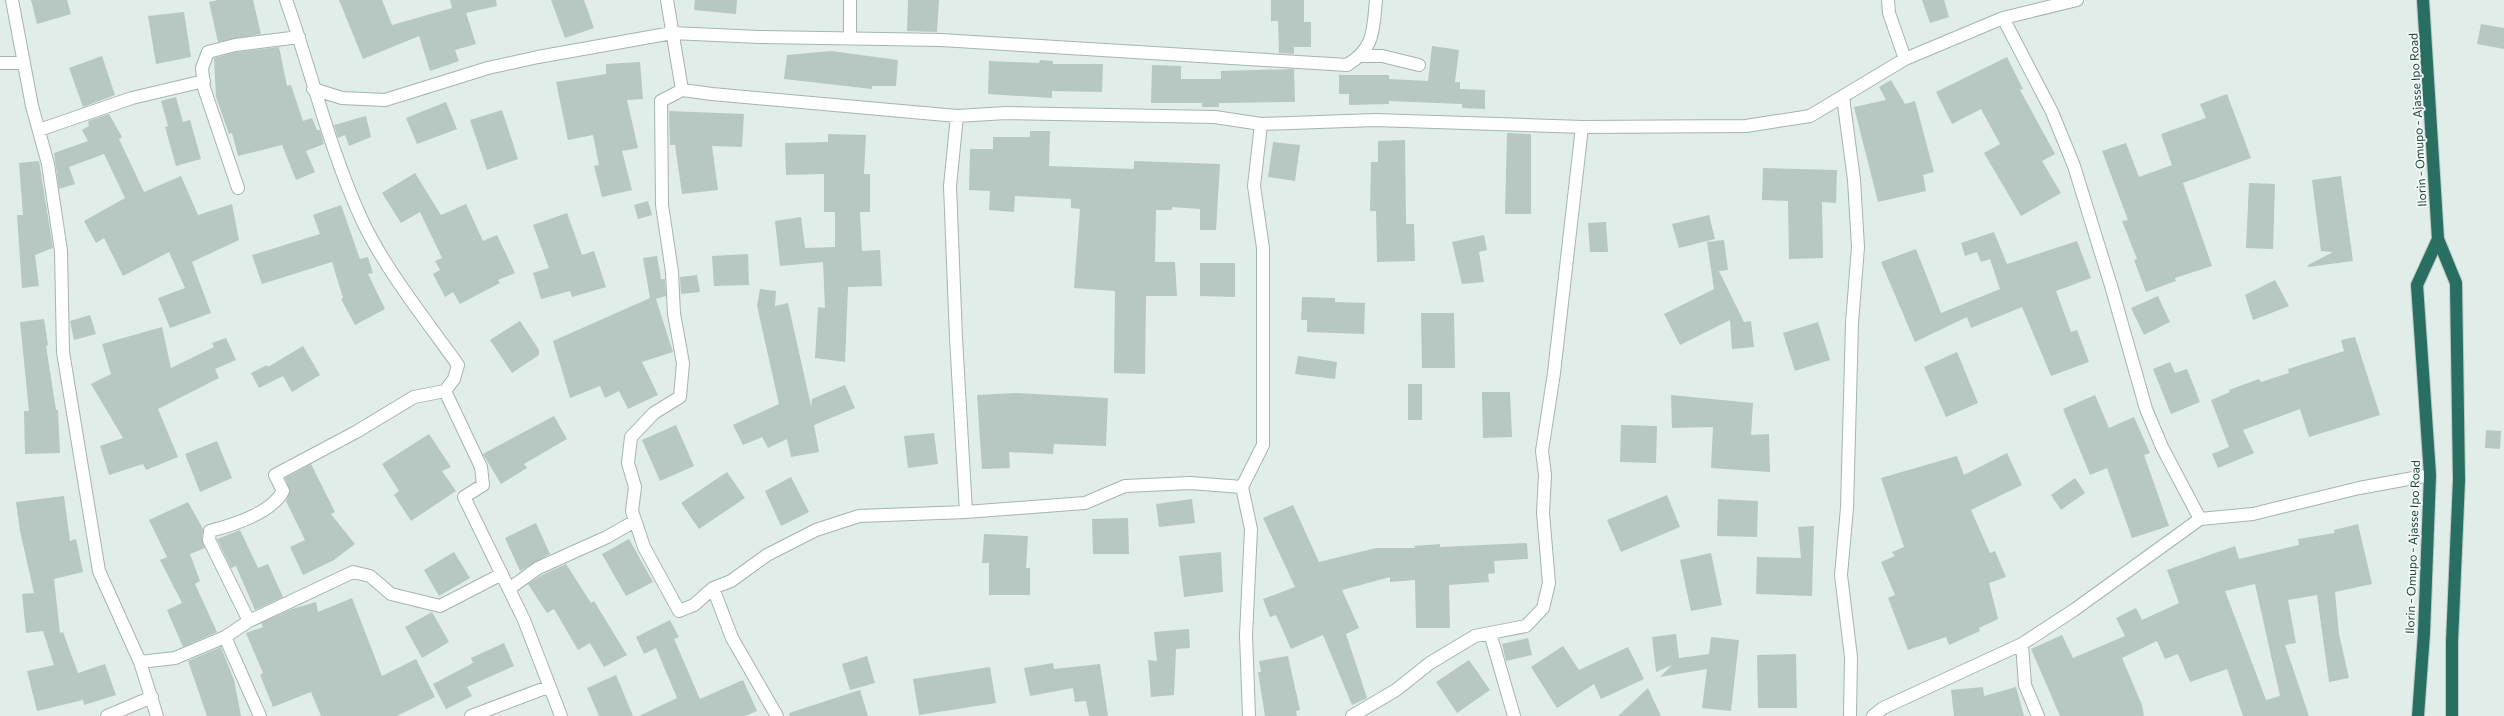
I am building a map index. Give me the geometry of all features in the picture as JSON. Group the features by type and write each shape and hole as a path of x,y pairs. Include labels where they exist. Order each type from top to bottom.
{"highway":[{"name":"Ilorin - Omupo - Ajasse Ipo Road","path":"2423,0 2438,239 2456,283 2459,480 2452,642 2452,716"},
{"name":"Ilorin - Omupo - Ajasse Ipo Road","path":"2418,716 2424,633 2430,475 2418,285 2438,239"}],"street":[{"path":"12,0 23,63 48,164 61,251 63,352 99,571 140,662 157,716"},
{"path":"249,621 208,540 210,531 253,515 278,501 284,491 275,474 356,432 414,397 445,391 454,379 458,365 385,260 361,219 335,155 313,89 299,37 286,0"},
{"path":"666,0 682,90"},
{"path":"850,0 850,37"},
{"path":"1362,56 1372,35 1376,0"},
{"path":"1888,0 1889,13 1905,60"},
{"path":"1242,487 1190,483 1125,486 1084,503 966,512 859,516 816,530 767,555 730,581 713,588 694,605 679,610 644,547 632,512 635,487 628,463 631,437 654,413 680,397 683,363 674,314 672,272 662,205 661,101 682,90 753,99 957,116 1006,113 1216,117 1261,124 1375,120 1582,127 1746,126 1810,116 1905,60 2003,18 2077,0"},
{"path":"2003,18 2052,112 2074,166 2112,289 2146,409 2162,447 2200,519"},
{"path":"313,89 342,98 385,100 488,68 538,56 672,33 760,37 850,37 941,40 1347,65 1362,56 1382,56 1419,65"},
{"path":"238,188 212,114 204,81 202,68 208,52 235,45 299,37"},
{"path":"0,63 23,63"},
{"path":"39,130 132,98 204,81"},
{"path":"1843,97 1854,180 1858,246 1852,323 1847,508 1841,575 1851,657 1850,716"},
{"path":"957,116 950,186 956,338 966,512"},
{"path":"1249,716 1246,635 1251,529 1242,487 1263,445 1263,248 1254,186 1261,124"},
{"path":"1352,716 1396,690 1453,648 1475,636 1526,626 1543,608 1548,583 1543,513 1545,475 1542,451 1554,372 1582,127"},
{"path":"445,391 481,467 483,485 464,497 524,620 548,687 561,716"},
{"path":"1872,716 1883,708 2022,644 2074,610 2200,519 2253,514 2359,488 2430,475"},
{"path":"509,589 538,568 607,537 635,521"},
{"path":"140,662 175,658 225,637 249,621 353,572 370,576 391,594 440,606 502,574"},
{"path":"713,588 732,638 777,716"},
{"path":"1490,633 1514,716"},
{"path":"225,637 260,716"},
{"path":"2022,644 2025,685 2038,716"},
{"path":"471,716 548,687"},
{"path":"107,716 152,697"}],"building":[{"path":"31,0 67,0 71,14 37,24"},
{"path":"218,0 253,0 261,34 218,42 209,2"},
{"path":"339,0 382,0 392,25 452,8 450,0 496,0 497,6 466,13 476,44 455,50 459,61 430,71 419,36 363,59"},
{"path":"551,0 584,0 594,28 565,38"},
{"path":"695,0 737,0 736,14 694,10"},
{"path":"908,0 939,0 937,32 907,31"},
{"path":"1271,0 1304,0 1304,22 1311,22 1311,47 1294,47 1294,54 1279,53 1278,21 1271,21"},
{"path":"1922,0 1944,0 1949,17 1930,23"},
{"path":"184,12 191,57 156,64 148,16"},
{"path":"2481,24 2504,28 2504,49 2477,44"},
{"path":"1432,46 1459,50 1455,82 1460,82 1460,89 1485,90 1485,109 1462,108 1462,104 1389,101 1389,104 1349,105 1349,94 1339,94 1339,75 1389,75 1389,79 1428,81"},
{"path":"279,47 287,86 291,85 303,121 312,118 317,130 320,130 324,144 306,151 315,172 296,180 282,145 238,156 232,133 229,134 216,97 214,58 236,52"},
{"path":"831,51 898,60 896,86 872,86 872,89 784,79 787,55"},
{"path":"102,56 115,95 83,107 69,68"},
{"path":"2007,57 2023,89 2020,90 2055,154 2042,161 2061,193 2021,216 1984,153 2000,144 1981,109 1952,124 1936,92"},
{"path":"1040,60 1053,61 1053,64 1103,64 1102,92 1052,91 1052,98 988,94 989,61 1039,63"},
{"path":"640,62 643,99 627,100 638,148 622,151 632,190 602,197 594,166 599,165 593,135 568,140 556,82 606,74 606,64"},
{"path":"1152,65 1181,66 1181,79 1221,79 1221,71 1294,69 1295,102 1219,103 1219,107 1202,107 1202,103 1151,103"},
{"path":"1891,80 1905,104 1915,101 1934,172 1923,175 1926,191 1878,202 1854,107 1886,100 1879,87"},
{"path":"2227,94 2251,158 2183,183 2212,266 2175,278 2176,281 2146,292 2134,260 2137,259 2122,221 2128,220 2102,151 2126,143 2139,177 2172,165 2161,134 2206,118 2200,104"},
{"path":"176,97 183,122 190,120 201,159 176,166 165,127 168,126 161,101"},
{"path":"446,102 457,129 417,144 406,118"},
{"path":"502,110 518,159 487,170 470,120"},
{"path":"669,111 744,114 742,147 712,146 718,190 682,194 675,145 670,145"},
{"path":"109,114 122,137 119,139 144,192 181,176 198,215 232,204 239,240 192,262 211,313 170,328 158,298 185,288 169,252 123,276 104,238 96,243 84,221 125,198 104,154 69,167 75,184 59,189 54,153 88,141 82,130 89,126 88,121"},
{"path":"366,116 371,137 349,146 345,135 338,138 334,125"},
{"path":"1030,131 1050,131 1049,166 1134,169 1134,161 1220,164 1216,230 1200,230 1200,209 1172,207 1172,210 1156,210 1155,262 1175,262 1177,296 1146,296 1145,374 1114,373 1115,291 1074,288 1080,209 1071,208 1071,199 1015,196 1014,212 989,210 990,191 969,190 970,149 993,149 993,137 1030,137"},
{"path":"1507,133 1531,134 1531,214 1505,214"},
{"path":"828,134 866,135 864,174 870,174 870,212 860,212 862,251 880,250 882,286 848,287 845,362 815,358 818,307 825,308 823,262 780,266 775,221 801,217 805,248 835,247 835,212 824,212 824,174 786,175 785,143 828,142"},
{"path":"1405,140 1406,224 1414,224 1415,261 1377,262 1376,211 1370,211 1371,162 1378,162 1378,141"},
{"path":"1273,142 1300,145 1295,181 1268,177"},
{"path":"39,161 53,248 35,255 39,286 22,288 17,215 23,215 19,163"},
{"path":"1763,168 1837,170 1836,203 1822,202 1823,258 1789,259 1788,201 1762,200"},
{"path":"415,173 441,215 466,204 483,241 497,235 515,273 498,280 500,283 460,304 453,292 445,297 433,274 440,270 435,261 442,258 420,212 401,223 382,193"},
{"path":"2341,176 2353,261 2308,267 2308,265 2333,252 2321,251 2312,180"},
{"path":"2249,183 2275,184 2273,249 2246,248"},
{"path":"648,201 652,215 638,219 634,205"},
{"path":"341,205 360,259 368,257 373,273 368,274 385,309 355,325 341,299 343,298 332,262 262,284 252,255 320,234 313,215"},
{"path":"567,213 582,255 594,251 606,287 572,297 570,291 541,299 533,273 549,268 533,225"},
{"path":"1709,215 1715,239 1679,248 1672,224"},
{"path":"1606,222 1608,252 1590,252 1588,223"},
{"path":"1994,232 2007,264 2077,241 2091,278 2056,291 2071,332 2077,330 2089,362 2051,376 2022,307 1971,328 1967,317 1915,342 1881,262 1916,249 1941,313 2000,289 1990,259 1981,262 1977,252 1965,256 1961,243"},
{"path":"1484,235 1487,250 1479,252 1484,282 1462,284 1452,242"},
{"path":"1724,240 1728,270 1719,271 1744,322 1751,321 1754,347 1732,349 1730,320 1680,345 1664,314 1714,289 1707,242"},
{"path":"748,254 749,285 714,286 712,256"},
{"path":"657,256 661,279 665,279 666,296 656,299 673,352 642,362 658,395 628,409 619,391 605,398 600,386 570,398 553,341 650,298 643,258"},
{"path":"1200,263 1235,263 1235,297 1200,296"},
{"path":"697,275 700,292 681,294 680,277"},
{"path":"2275,280 2289,306 2253,320 2245,295"},
{"path":"760,289 776,291 775,306 788,303 811,406 812,399 845,385 855,408 814,425 819,452 791,457 787,439 768,448 762,437 743,445 733,425 779,404 757,306"},
{"path":"2158,296 2170,322 2144,335 2131,308"},
{"path":"1302,297 1335,298 1335,302 1365,303 1364,334 1307,332 1307,320 1301,320"},
{"path":"1421,313 1454,313 1455,368 1422,368"},
{"path":"90,315 96,334 74,340 70,321"},
{"path":"44,319 48,345 46,346 56,410 58,410 60,453 25,454 24,411 29,411 20,322"},
{"path":"520,321 539,350 539,355 512,373 490,340"},
{"path":"1818,322 1830,360 1795,371 1783,333"},
{"path":"162,327 171,368 214,347 212,343 226,338 236,360 215,369 219,378 158,409 178,457 146,470 143,464 109,475 100,446 123,438 91,384 111,374 102,344"},
{"path":"2355,337 2380,415 2309,437 2300,409 2243,430 2254,453 2218,468 2212,454 2229,447 2211,400 2230,392 2229,390 2259,379 2261,382 2289,373 2288,369 2344,351 2341,340"},
{"path":"303,346 320,375 292,392 283,376 259,388 251,373 267,365 268,367"},
{"path":"1957,352 1978,403 1946,417 1924,367"},
{"path":"1298,356 1337,362 1335,379 1295,374"},
{"path":"2170,362 2175,373 2187,369 2200,402 2171,414 2153,369"},
{"path":"1408,384 1422,384 1422,420 1408,420"},
{"path":"1482,392 1510,392 1512,437 1483,438"},
{"path":"1015,393 1108,398 1106,446 1054,444 1053,454 1009,452 1010,468 982,469 977,395"},
{"path":"1671,395 1753,403 1751,435 1769,434 1770,472 1711,468 1713,427 1672,428"},
{"path":"2095,395 2109,428 2134,417 2150,453 2144,455 2169,526 2132,538 2107,468 2090,475 2063,409"},
{"path":"554,416 567,439 524,464 527,468 501,484 483,454"},
{"path":"676,425 694,466 660,481 642,440"},
{"path":"1621,425 1657,426 1656,463 1620,462"},
{"path":"2486,430 2501,431 2500,449 2485,448"},
{"path":"934,433 938,464 908,468 904,436"},
{"path":"429,434 451,467 442,471 456,491 411,521 394,495 399,491 382,464"},
{"path":"217,441 232,478 200,492 185,454"},
{"path":"2007,453 2022,485 1971,510 1990,553 1995,551 2006,577 1989,583 1998,619 1979,628 1980,631 1949,645 1946,637 1908,650 1888,598 1895,595 1881,562 1895,556 1892,552 1904,547 1881,478 1957,456 1964,475"},
{"path":"311,464 335,512 331,514 355,544 334,560 303,575 290,547 305,540 286,501 290,491 285,478"},
{"path":"727,472 745,498 699,529 681,503"},
{"path":"791,477 809,512 781,526 765,491"},
{"path":"2075,478 2085,493 2061,510 2051,495"},
{"path":"1667,495 1680,527 1621,552 1607,520"},
{"path":"64,496 70,541 76,539 83,572 54,579 60,633 63,632 78,673 105,664 116,695 84,705 83,700 37,711 27,671 54,665 43,631 26,633 22,594 34,593 20,531 16,502"},
{"path":"1192,499 1195,523 1159,527 1156,504"},
{"path":"1718,499 1758,501 1757,537 1717,536"},
{"path":"188,502 203,529 202,540 205,548 190,554 200,581 195,584 217,632 183,647 167,610 182,603 160,560 167,557 149,520"},
{"path":"1293,505 1319,562 1376,548 1415,548 1414,546 1440,544 1440,547 1527,543 1528,559 1494,561 1495,573 1488,574 1489,582 1449,585 1450,628 1416,628 1415,580 1390,582 1390,577 1342,590 1359,628 1346,634 1367,698 1352,705 1323,635 1291,649 1276,615 1270,617 1263,599 1295,587 1263,518"},
{"path":"1128,518 1129,554 1093,554 1092,519"},
{"path":"536,523 550,554 520,571 505,538"},
{"path":"2358,524 2372,584 2335,592 2339,634 2349,678 2329,682 2317,595 2288,600 2296,643 2285,645 2309,716 2243,716 2227,669 2190,682 2178,654 2165,659 2157,641 2122,658 2142,705 2144,716 2060,716 2031,649 2062,635 2073,658 2125,636 2116,618 2136,608 2142,620 2179,603 2167,570 2235,546 2239,559 2299,545 2298,539 2335,533 2334,530","holes":["2255,584 2280,696 2266,700 2225,591"]},
{"path":"1814,526 1812,596 1756,594 1757,557 1801,558 1798,527"},
{"path":"240,530 258,568 268,564 283,597 255,610 236,566 231,568 217,539"},
{"path":"984,534 1028,536 1026,568 1030,568 1030,595 989,595 989,563 982,563"},
{"path":"629,539 653,582 626,596 602,554"},
{"path":"454,552 470,578 439,596 424,570"},
{"path":"1221,552 1223,592 1184,597 1179,556"},
{"path":"1711,553 1722,605 1691,611 1680,560"},
{"path":"566,564 591,603 594,601 627,655 604,667 590,643 578,650 554,609 547,613 528,584 542,575"},
{"path":"352,598 382,676 416,659 435,697 397,716 321,716 311,692 273,707 260,675 263,673 246,633 263,627 261,623 292,609 316,602 318,612"},
{"path":"432,612 449,642 422,658 405,627"},
{"path":"670,620 679,637 674,639 700,699 743,680 757,711 745,716 639,716 677,698 656,648 644,654 636,637"},
{"path":"1189,629 1190,648 1176,649 1174,695 1151,697 1148,660 1157,661 1154,632"},
{"path":"1676,634 1679,658 1709,654 1711,637 1739,640 1731,711 1702,708 1707,669 1660,677 1672,665 1656,672 1652,637"},
{"path":"1528,638 1532,655 1506,661 1502,644"},
{"path":"504,643 514,666 467,687 472,696 446,709 433,684 473,663 471,658"},
{"path":"1563,646 1579,670 1628,647 1644,679 1601,699 1594,684 1557,708 1531,667"},
{"path":"221,647 234,680 241,716 207,716 188,661"},
{"path":"1796,654 1797,708 1758,708 1757,655"},
{"path":"867,656 875,683 850,690 842,664"},
{"path":"1288,656 1300,710 1296,711 1297,716 1265,716 1258,672 1261,672 1259,661"},
{"path":"1469,660 1490,690 1457,713 1436,682"},
{"path":"1053,663 1054,669 1100,664 1108,716 1089,716 1086,701 1075,702 1073,688 1030,696 1024,668"},
{"path":"990,667 996,703 919,715 913,679"},
{"path":"616,675 633,716 599,716 587,688"},
{"path":"1983,687 1984,696 2016,687 2024,716 1954,716 1951,690"},
{"path":"1648,688 1661,716 1618,716"},
{"path":"860,690 868,716 790,716 789,713"}]}
